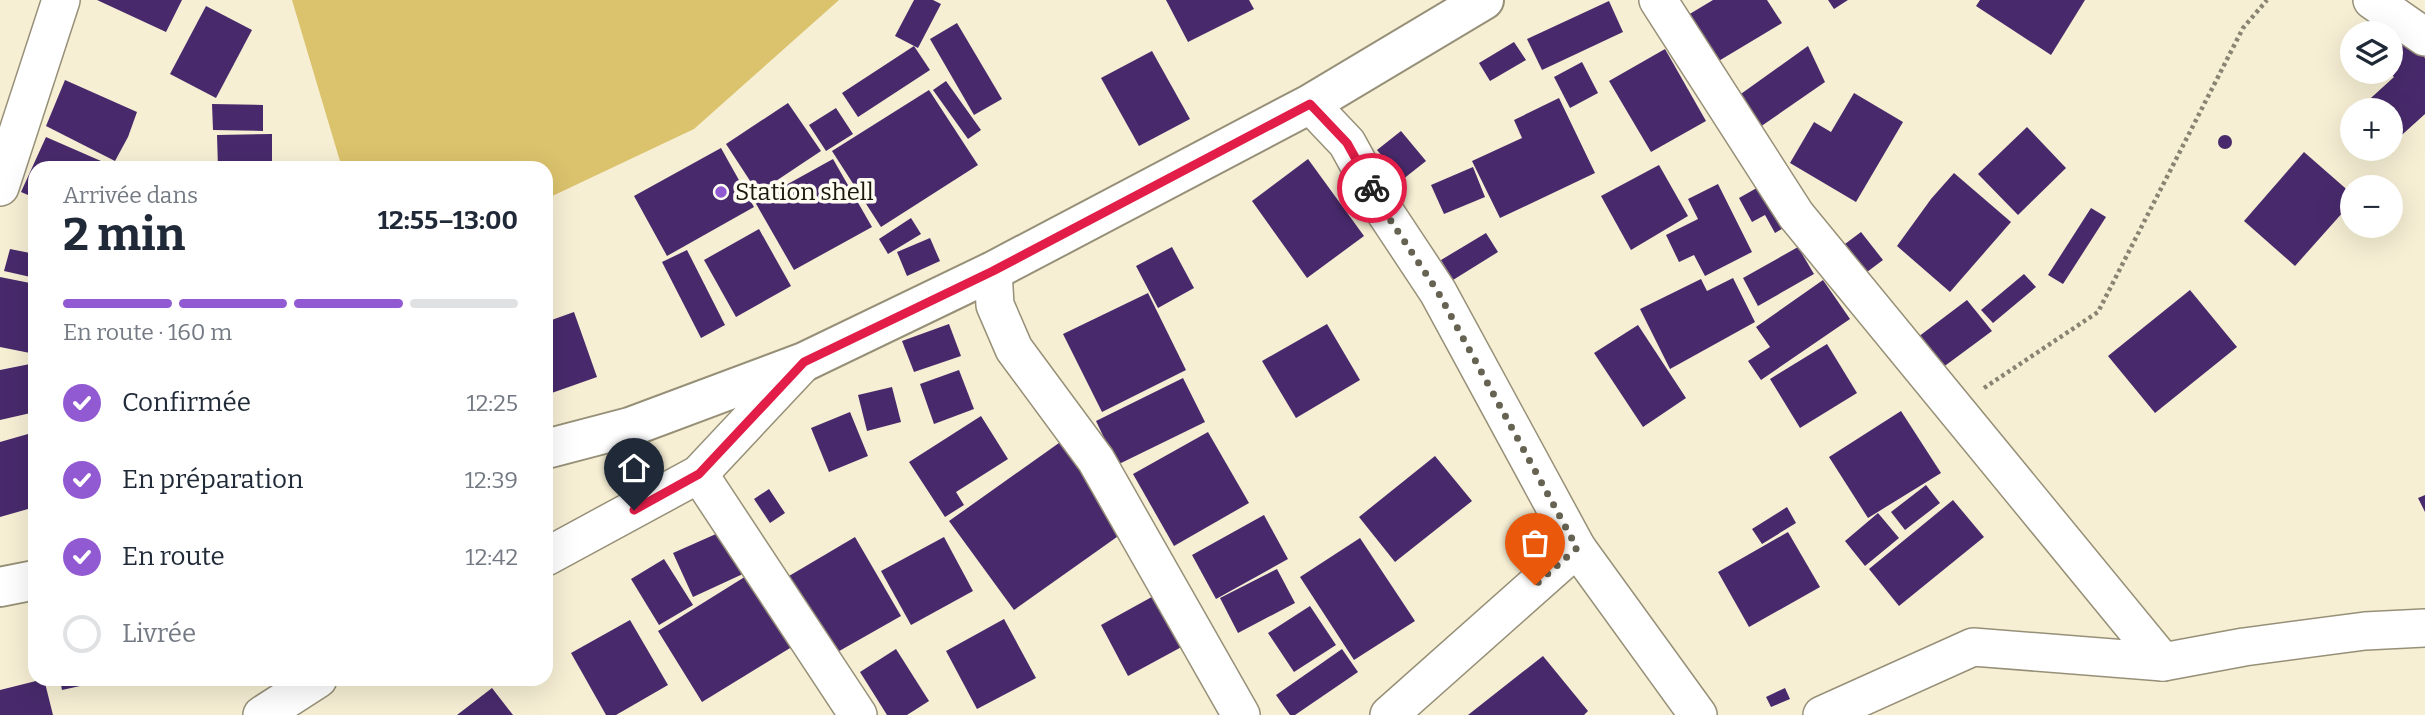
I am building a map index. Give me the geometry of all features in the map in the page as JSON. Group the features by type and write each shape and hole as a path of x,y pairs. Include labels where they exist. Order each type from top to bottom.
{"highway":[{"path":"553,447 630,427 804,362 993,271 1310,104 1483,0"},
{"path":"0,587 28,581"}],"street":[{"path":"0,187 61,0"},
{"path":"1657,0 1796,215 2163,662"},
{"path":"2372,0 2425,37"},
{"path":"1310,104 1347,143 1385,212 1438,292 1577,548 1698,715"},
{"path":"993,271 995,305 1014,349 1096,460 1241,715"},
{"path":"553,553 699,474 804,362"},
{"path":"699,474 858,715"},
{"path":"1389,715 1577,548"},
{"path":"1822,715 1973,648 2163,662 2365,631 2425,628"},
{"path":"262,715 307,686"}],"path":[{"path":"1955,408 2098,312 2243,28 2267,0"}],"shaded area":[{"path":"292,0 839,0 694,129 553,196 553,161 340,161"}],"building":[{"path":"97,0 182,0 166,32"},
{"path":"914,0 933,0 941,4 918,48 895,36"},
{"path":"1166,0 1249,0 1254,9 1188,42"},
{"path":"1713,0 1767,0 1782,23 1717,62 1688,15"},
{"path":"1828,0 1848,0 1834,9"},
{"path":"1980,0 2085,0 2051,55 1976,6"},
{"path":"1609,1 1623,32 1542,70 1527,39"},
{"path":"206,6 252,30 216,98 170,74"},
{"path":"957,23 1002,99 974,115 930,39"},
{"path":"2403,34 2425,58 2425,114 2403,134 2403,98 2371,98 2386,84 2403,84"},
{"path":"1514,42 1526,60 1490,81 1479,63"},
{"path":"914,46 930,70 858,117 842,93"},
{"path":"1808,46 1825,82 1760,127 1738,96"},
{"path":"1665,49 1706,121 1651,152 1609,81"},
{"path":"1152,51 1190,119 1139,146 1101,78"},
{"path":"1582,62 1598,93 1570,108 1554,77"},
{"path":"65,80 137,112 115,161 46,126"},
{"path":"946,81 981,130 968,139 933,90"},
{"path":"929,90 978,165 881,227 832,151"},
{"path":"1854,93 1903,122 1856,202 1790,163 1814,122 1831,132"},
{"path":"1559,98 1595,173 1500,218 1472,161 1522,138 1514,120"},
{"path":"788,103 821,151 758,193 726,144"},
{"path":"212,104 263,105 263,131 213,130"},
{"path":"836,108 853,134 826,151 809,125"},
{"path":"2027,127 2066,168 2018,215 1978,174"},
{"path":"1401,131 1426,161 1402,180 1377,150"},
{"path":"272,134 272,161 218,161 217,135"},
{"path":"2225,135 2230,137 2230,147 2225,149 2220,147 2218,142 2220,137"},
{"path":"46,137 101,161 35,161"},
{"path":"721,148 754,207 667,256 634,196"},
{"path":"2304,152 2340,184 2340,215 2295,266 2244,221"},
{"path":"833,159 872,227 794,270 755,202"},
{"path":"1308,159 1364,236 1307,278 1252,201"},
{"path":"1659,165 1688,216 1631,250 1601,196"},
{"path":"1473,167 1485,197 1444,214 1431,185"},
{"path":"1954,173 2011,222 1950,292 1897,246 1931,199"},
{"path":"28,177 28,195 21,192"},
{"path":"1718,184 1752,252 1705,276 1694,255 1679,262 1666,235 1698,219 1688,199"},
{"path":"1762,185 1785,227 1775,233 1765,215 1752,222 1739,198"},
{"path":"2091,208 2106,217 2063,284 2048,275"},
{"path":"911,218 921,234 888,254 879,239"},
{"path":"759,229 791,286 736,317 704,260"},
{"path":"1861,232 1883,260 1867,272 1845,244"},
{"path":"1486,233 1498,252 1453,280 1441,260"},
{"path":"930,238 940,261 907,276 897,252"},
{"path":"1172,247 1194,288 1158,308 1136,266"},
{"path":"1798,247 1814,274 1758,306 1743,278"},
{"path":"10,249 28,253 28,276 4,271"},
{"path":"687,250 725,325 701,338 662,262"},
{"path":"2024,274 2036,287 1993,323 1981,310"},
{"path":"0,277 28,283 28,353 0,347"},
{"path":"1733,278 1755,322 1670,369 1640,309 1701,279 1707,291"},
{"path":"1823,280 1850,319 1761,380 1748,361 1770,347 1756,327"},
{"path":"2190,290 2237,347 2155,413 2108,356"},
{"path":"1148,293 1186,370 1102,412 1063,334"},
{"path":"1967,300 1992,331 1942,368 1918,337"},
{"path":"574,312 597,377 553,393 553,320"},
{"path":"949,324 961,356 914,372 902,341"},
{"path":"1327,324 1360,380 1296,418 1262,361"},
{"path":"1638,325 1686,398 1643,427 1594,353"},
{"path":"1827,344 1857,393 1800,428 1770,379"},
{"path":"28,364 28,414 0,420 0,370"},
{"path":"959,370 974,409 934,424 920,384"},
{"path":"1183,378 1205,422 1117,465 1096,421"},
{"path":"892,387 901,422 867,431 858,395"},
{"path":"1901,411 1941,473 1868,518 1829,457"},
{"path":"850,412 868,456 829,472 811,428"},
{"path":"981,416 1008,459 956,492 964,505 945,517 909,462"},
{"path":"1208,432 1249,503 1174,546 1133,474"},
{"path":"28,434 28,509 0,517 0,442"},
{"path":"1066,438 1131,527 1014,610 949,521"},
{"path":"1435,456 1472,501 1395,562 1359,517"},
{"path":"1926,485 1940,503 1905,530 1891,512"},
{"path":"769,489 785,513 770,523 754,499"},
{"path":"2425,495 2425,512 2418,498"},
{"path":"1953,500 1984,537 1899,606 1869,569"},
{"path":"1787,507 1796,523 1762,544 1752,529"},
{"path":"1878,513 1899,538 1865,566 1845,541"},
{"path":"1264,515 1288,559 1216,599 1192,555"},
{"path":"725,530 745,573 693,597 673,553"},
{"path":"1788,532 1820,587 1749,627 1718,572"},
{"path":"855,537 901,616 834,654 789,576"},
{"path":"944,537 973,591 911,625 881,571"},
{"path":"1360,538 1415,621 1354,660 1300,577"},
{"path":"664,559 693,605 659,625 631,579"},
{"path":"1277,569 1295,603 1238,633 1220,598"},
{"path":"751,573 795,645 702,702 658,631"},
{"path":"1159,593 1187,644 1128,676 1101,625"},
{"path":"1310,606 1336,645 1294,672 1268,633"},
{"path":"1004,619 1036,678 977,709 946,651"},
{"path":"630,620 668,685 616,715 606,715 571,653"},
{"path":"896,649 929,701 907,715 887,715 860,672"},
{"path":"1342,649 1358,672 1295,715 1290,715 1276,695"},
{"path":"1543,656 1588,711 1584,715 1468,715"},
{"path":"28,683 28,686 46,686 53,715 0,715 0,690"},
{"path":"61,686 80,686 62,690"},
{"path":"492,688 513,715 457,715"},
{"path":"1785,688 1790,699 1771,707 1766,697"}],"way so far":[{"path":"1372,188 1438,292 1577,548 1535,585"}],"place":[{"name":"Station shell","path":"721,192"}],"route":[{"path":"634,510 699,474 804,362 993,271 1310,104 1347,143 1372,188"}]}
